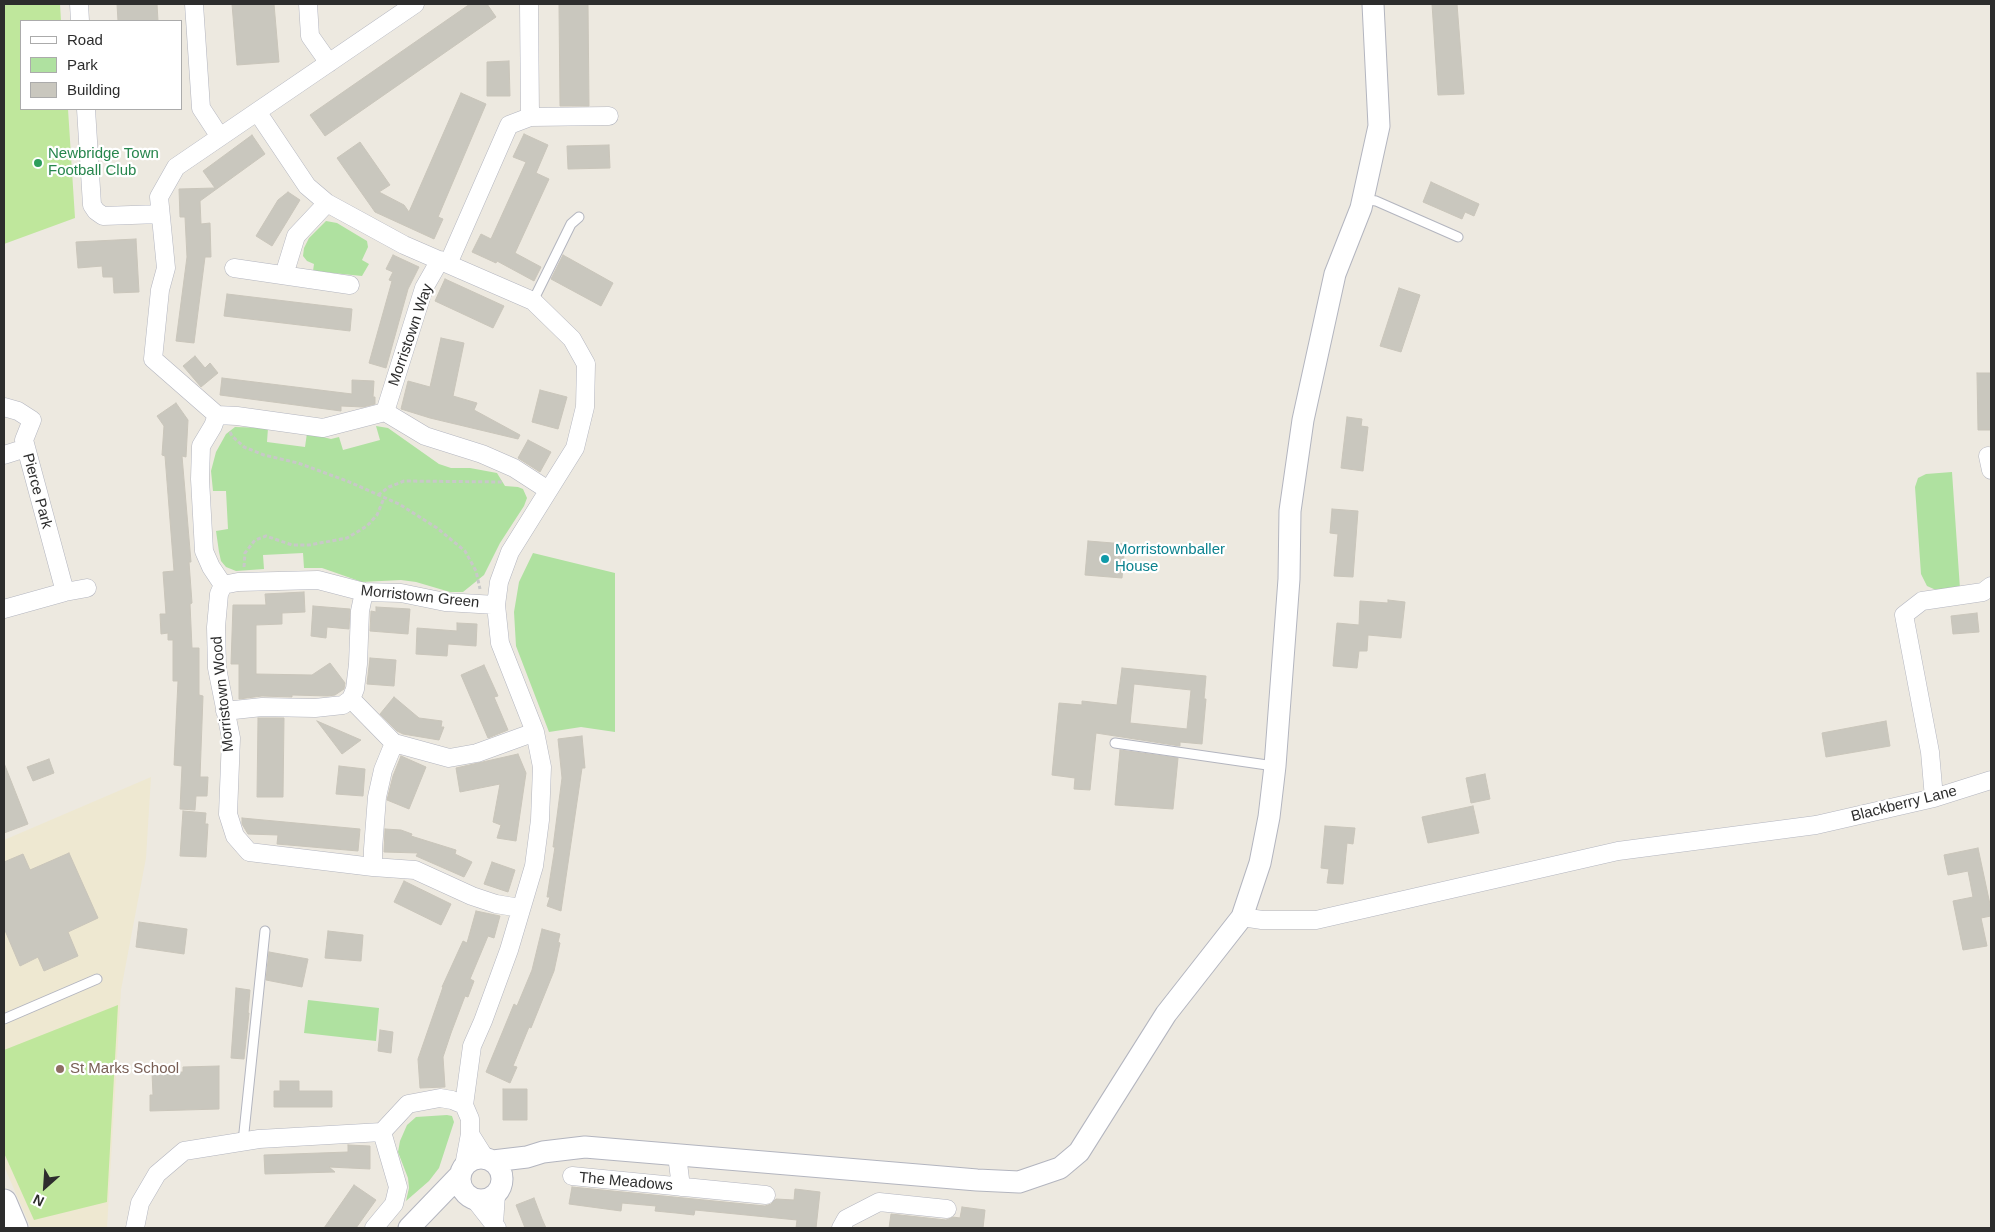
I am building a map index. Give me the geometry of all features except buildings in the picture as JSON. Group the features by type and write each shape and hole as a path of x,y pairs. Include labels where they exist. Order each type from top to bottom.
{"main road":[{"path":"4,1202 15,1228"}],"street":[{"path":"79,4 80,20"},
{"path":"194,4 201,108 220,137"},
{"path":"308,4 310,36 329,63"},
{"path":"415,4 258,113 176,167 159,197 166,268 160,290 153,359 220,415 323,428 385,412 425,436 482,454 514,468 548,490"},
{"path":"529,4 530,117 609,116"},
{"path":"409,1228 474,1159 489,1160 527,1157 543,1152 585,1147 1019,1182 1060,1168 1079,1152 1166,1014 1242,917 1260,863 1275,766 1289,579 1290,512 1303,420 1335,274 1362,199 1378,126 1373,4"},
{"path":"86,110 92,205 96,211 103,216 160,214"},
{"path":"258,113 307,186 327,203 375,230 533,301"},
{"name":"Morristown Way","path":"385,412 424,288 444,262 509,125 530,117"},
{"path":"284,275 296,236 327,203"},
{"path":"234,268 350,285"},
{"name":"Morristown Green","path":"223,585 243,582 318,580 364,592 401,593 445,602 490,605 510,552 575,448 585,407 586,364 572,339 533,301"},
{"name":"Pierce Park","path":"4,408 18,411 32,420 24,440 65,592"},
{"path":"220,415 201,446 200,479 204,551 211,567 223,585"},
{"path":"4,455 26,448"},
{"name":"Morristown Wood","path":"223,585 219,594 216,627 217,668 224,711 231,738 228,814 235,836 249,852 373,867 416,870 472,896 496,904 520,908"},
{"path":"1934,798 1930,752 1904,615 1922,602 1983,592 1991,586"},
{"path":"4,609 65,592 87,588"},
{"path":"224,711 262,707 315,708 343,705 351,699 355,689 360,611 364,592"},
{"path":"490,605 500,643 535,732 542,767 540,820 534,866 508,950 483,1021 472,1046 464,1106 470,1119 470,1134 462,1170 461,1186 496,1226"},
{"path":"351,699 394,743 449,758 478,753 535,732"},
{"path":"373,867 377,797 383,770 394,743"},
{"name":"Blackberry Lane","path":"1242,917 1262,920 1316,920 1618,851 1816,825 1934,798 1991,780"},
{"path":"135,1228 140,1203 157,1174 184,1151 260,1139 382,1132 408,1104 440,1098 452,1100 464,1106"},
{"path":"374,1228 394,1204 398,1187 382,1132"},
{"path":"470,1134 489,1160 500,1170 496,1226"},
{"name":"The Meadows","path":"677,1154 681,1187"},
{"path":"441,1196 486,1200 527,1157"},
{"name":"The Meadows","path":"572,1176 766,1195"},
{"path":"841,1228 846,1220 879,1202 947,1209"}],"lane":[{"path":"1362,199 1376,200 1458,237"},
{"path":"533,301 570,224 579,217"},
{"path":"1115,743 1275,766"},
{"path":"243,1142 265,930"},
{"path":"4,1019 97,979"}],"path":[{"path":"220,415 232,436 244,447 264,455 298,463 378,495 399,504 437,528 465,551 476,571 490,605"},
{"path":"378,495 389,487 404,481 505,482 530,478"},
{"path":"243,582 245,553 255,540 266,536 292,545 309,545 347,538 367,526 377,515 384,498"}],"shaded area":[{"name":"St Marks School","path":"151,777 146,858 121,990 107,1228 31,1228 4,1166 4,840"}],"green space":[{"name":"Newbridge Town Football Club","path":"4,4 60,4 61,20 20,20 20,110 68,110 75,218 4,244"},
{"path":"326,221 337,223 367,241 368,247 362,260 369,264 362,276 313,271 314,264 307,261 303,256 304,248 309,238"},
{"path":"376,426 388,428 439,464 451,468 470,468 497,473 505,486 523,489 527,498 524,506 500,543 484,575 463,592 450,592 416,582 401,580 362,582 322,568 304,568 303,553 263,555 264,569 236,571 226,567 221,561 216,531 228,529 226,491 213,491 211,471 216,452 226,434 235,427 268,428 267,442 305,447 307,433 331,439 339,437 343,450 380,440"},
{"path":"1952,472 1960,589 1936,590 1927,586 1921,574 1915,487 1918,478 1926,474"},
{"path":"533,553 615,573 615,732 581,727 549,732 516,646 514,612 519,582"},
{"path":"308,1000 379,1008 376,1041 304,1033"},
{"path":"118,1005 107,1202 34,1220 4,1153 4,1050"},
{"path":"452,1116 454,1122 439,1168 429,1181 406,1201 409,1188 408,1178 398,1152 400,1141 407,1125 416,1117"}],"place":[{"name":"Newbridge Town Football Club","path":"38,163"},
{"name":"Morristownballer House","path":"1105,559"},
{"name":"St Marks School","path":"60,1069"}]}
